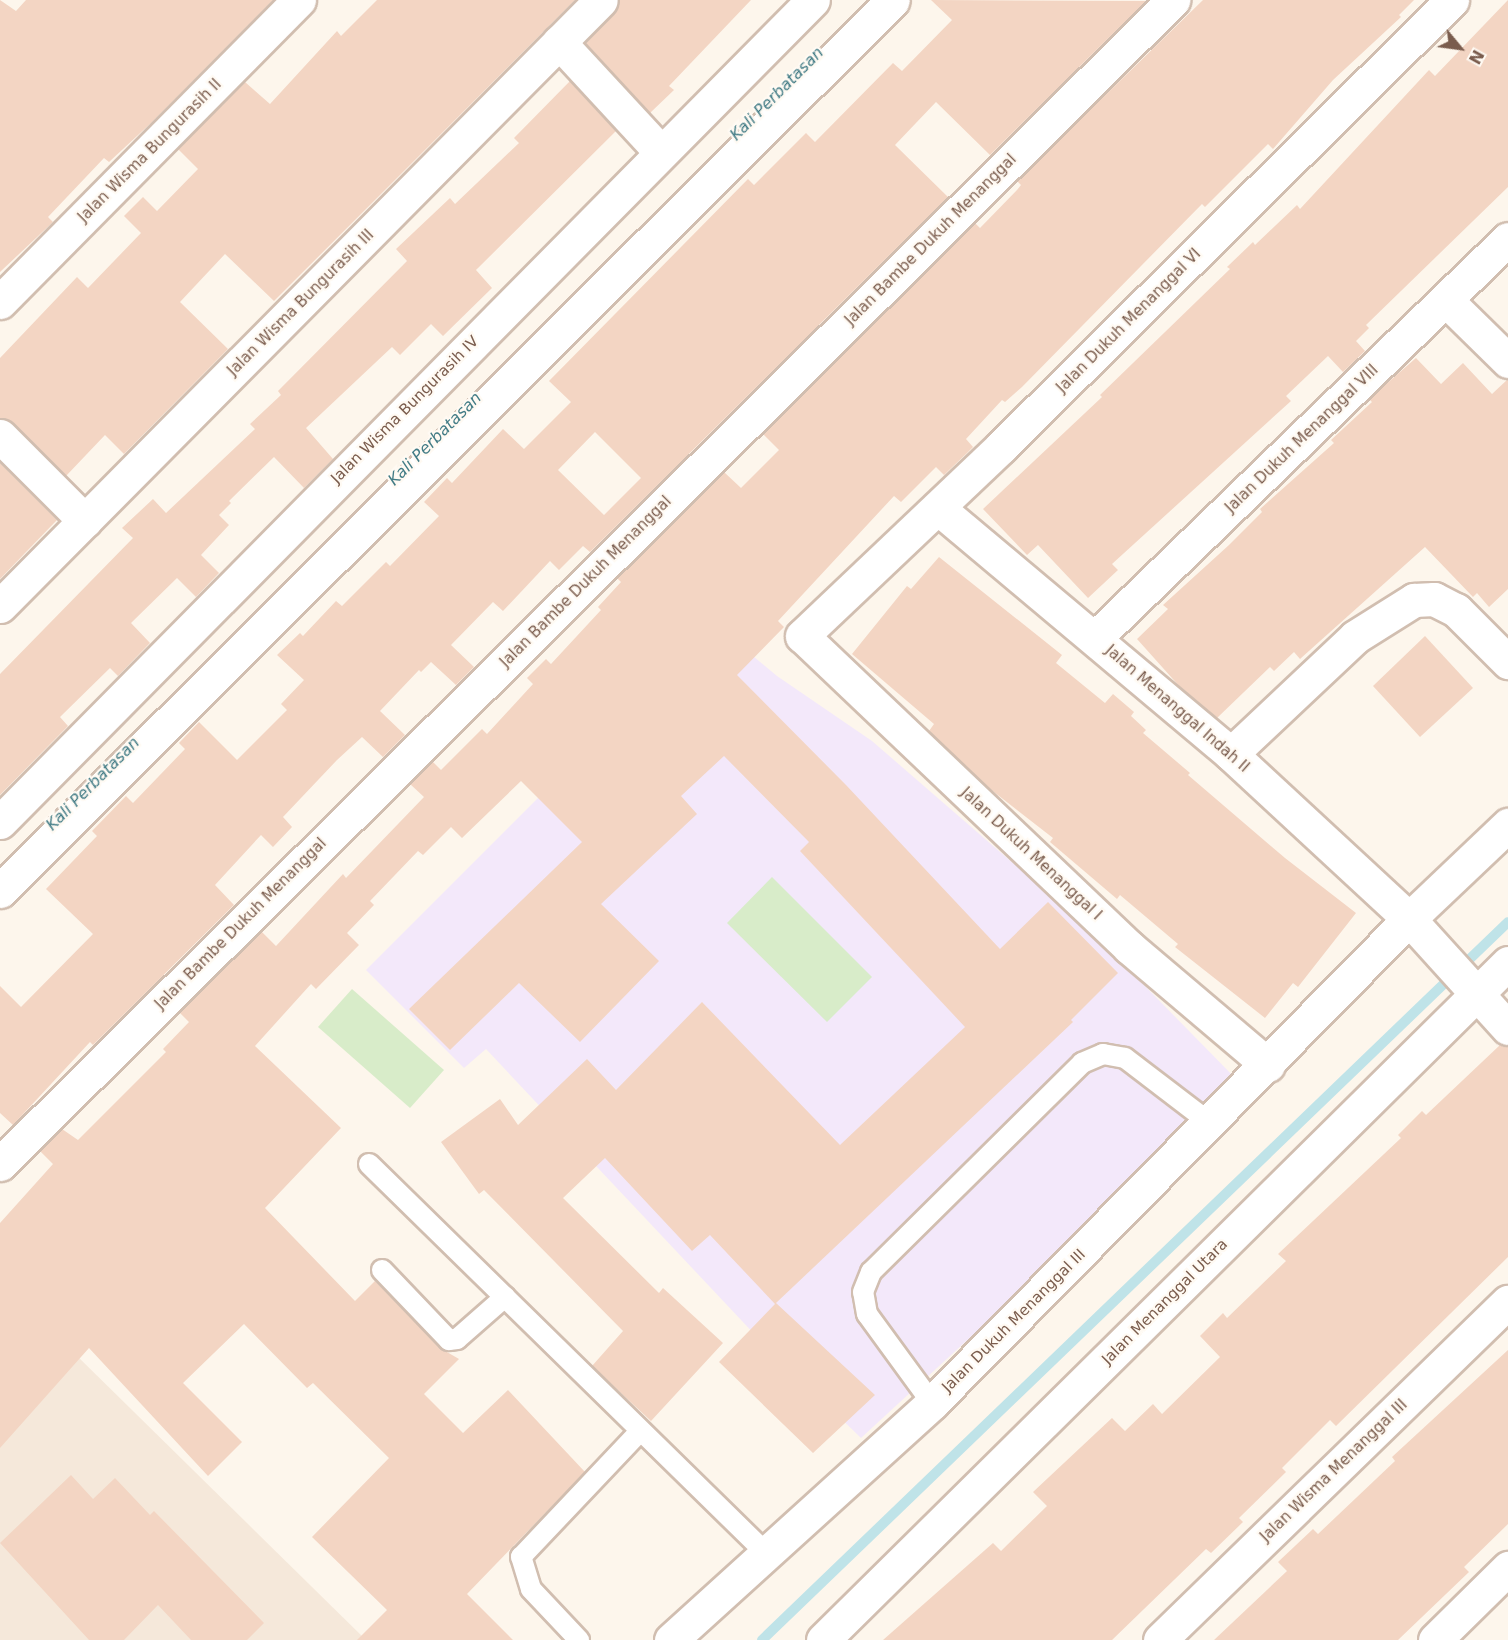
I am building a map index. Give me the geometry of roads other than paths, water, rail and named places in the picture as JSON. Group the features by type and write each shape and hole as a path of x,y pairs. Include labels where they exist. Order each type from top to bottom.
{"street":[{"name":"Jalan Wisma Bungurasih II","path":"0,302 299,0"},
{"name":"Jalan Wisma Bungurasih III","path":"0,606 601,0"},
{"name":"Jalan Wisma Bungurasih IV","path":"0,822 660,151 813,0"},
{"path":"0,891 893,0"},
{"name":"Jalan Bambe Dukuh Menanggal","path":"0,1164 1173,0"},
{"name":"Jalan Dukuh Menanggal VI","path":"802,636 938,508 1452,0"},
{"path":"559,42 660,151"},
{"name":"Jalan Dukuh Menanggal VIII","path":"1095,638 1508,239"},
{"path":"1446,300 1508,362"},
{"path":"0,436 85,521"},
{"name":"Jalan Menanggal Indah II","path":"938,508 1231,754 1413,925 1508,1028"},
{"path":"1231,754 1355,637 1414,600 1434,599 1456,610 1508,662"},
{"name":"Jalan Dukuh Menanggal I","path":"802,636 1130,947 1268,1065"},
{"name":"Jalan Dukuh Menanggal III","path":"670,1640 768,1555 932,1403 1343,988 1413,925 1508,825"},
{"name":"Jalan Menanggal Utara","path":"823,1640 1472,991 1508,963"},
{"name":"Jalan Wisma Menanggal III","path":"1160,1640 1508,1302"},
{"path":"1435,1640 1508,1568"}],"lane":[{"path":"932,1403 867,1314 863,1292 871,1272 1082,1063 1103,1054 1125,1058 1210,1123"},
{"path":"369,1164 768,1555"},
{"path":"382,1269 449,1340 457,1339 505,1297"},
{"path":"579,1640 531,1589 521,1557 640,1431"}],"waterway":[{"path":"762,1640 1508,922"}],"water label":[{"name":"Kali Perbatasan","path":"777,94"},
{"name":"Kali Perbatasan","path":"435,439"},
{"name":"Kali Perbatasan","path":"93,784"}]}
